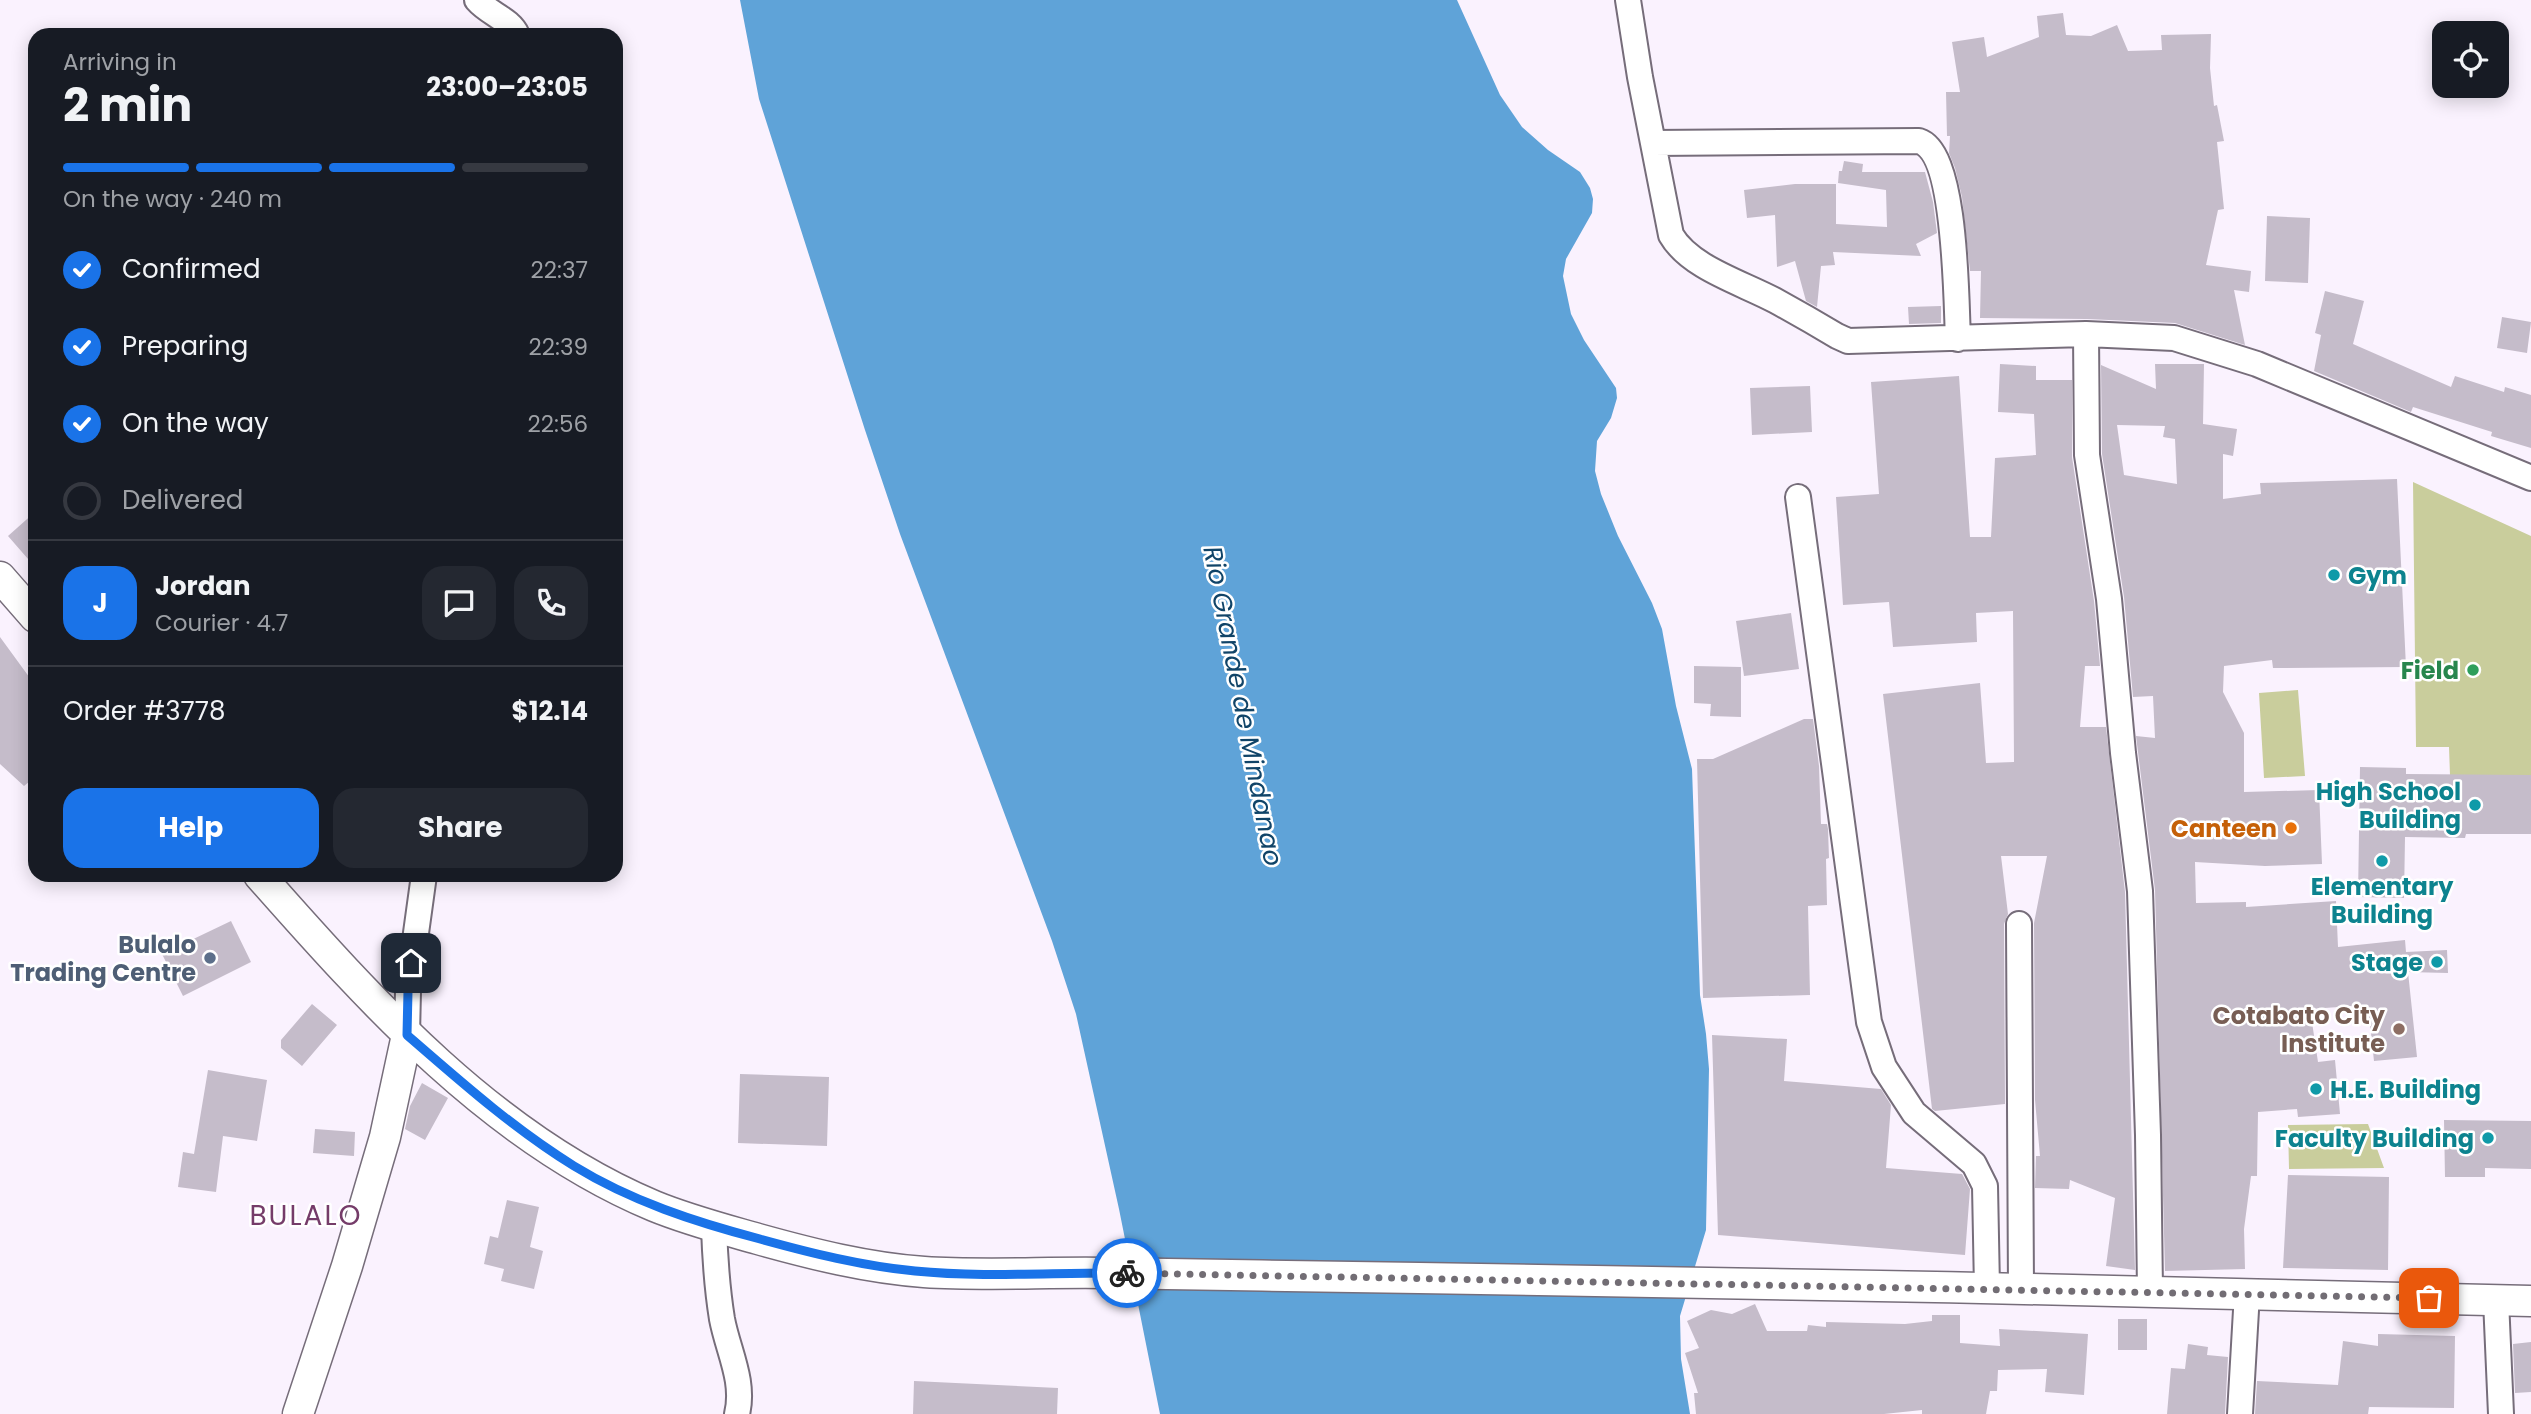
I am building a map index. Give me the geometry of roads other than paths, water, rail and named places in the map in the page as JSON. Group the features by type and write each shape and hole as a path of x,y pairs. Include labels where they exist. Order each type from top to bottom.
{"street":[{"path":"477,0 488,12 514,28"},
{"path":"1628,0 1671,235 1675,243 1694,260 1775,300 1848,341 2086,334 2174,338 2257,364 2531,478"},
{"path":"1653,143 1919,141 1928,144 1938,160 1952,224 1958,339"},
{"path":"2086,334 2087,455 2109,599 2123,753 2140,891 2150,1291"},
{"path":"1798,497 1869,1022 1884,1067 1914,1113 1974,1164 1985,1186 1987,1288"},
{"path":"0,577 28,609"},
{"path":"266,882 342,968 407,1035 507,1118 573,1165 617,1190 662,1209 714,1227 822,1256 917,1271 959,1273 1987,1288 2531,1301"},
{"path":"298,1414 385,1137 407,1035 408,991 423,882"},
{"path":"2019,924 2021,1289"},
{"path":"714,1227 715,1279 740,1390 737,1414"},
{"path":"2240,1414 2247,1293"},
{"path":"2496,1300 2501,1414"}],"water":[{"name":"Rio Grande de Mindanao","path":"740,0 1457,0 1500,95 1522,127 1548,150 1580,172 1590,188 1593,199 1592,213 1566,259 1563,276 1571,314 1584,340 1616,388 1617,398 1611,418 1597,441 1595,471 1618,536 1662,629 1676,706 1692,769 1700,995 1709,1069 1706,1230 1680,1316 1681,1359 1690,1414 1160,1414 1076,1014 1052,941 900,534 865,430 759,99"}],"place":[{"name":"Gym","path":"2334,575"},
{"name":"Field","path":"2473,670"},
{"name":"High School Building","path":"2475,805"},
{"name":"Canteen","path":"2291,828"},
{"name":"Elementary Building","path":"2382,861"},
{"name":"Bulalo Trading Centre","path":"210,958"},
{"name":"Stage","path":"2437,962"},
{"name":"Cotabato City Institute","path":"2399,1029"},
{"name":"H.E. Building","path":"2316,1089"},
{"name":"Faculty Building","path":"2488,1138"}],"district":[{"name":"BULALO","path":"306,1215"}]}
